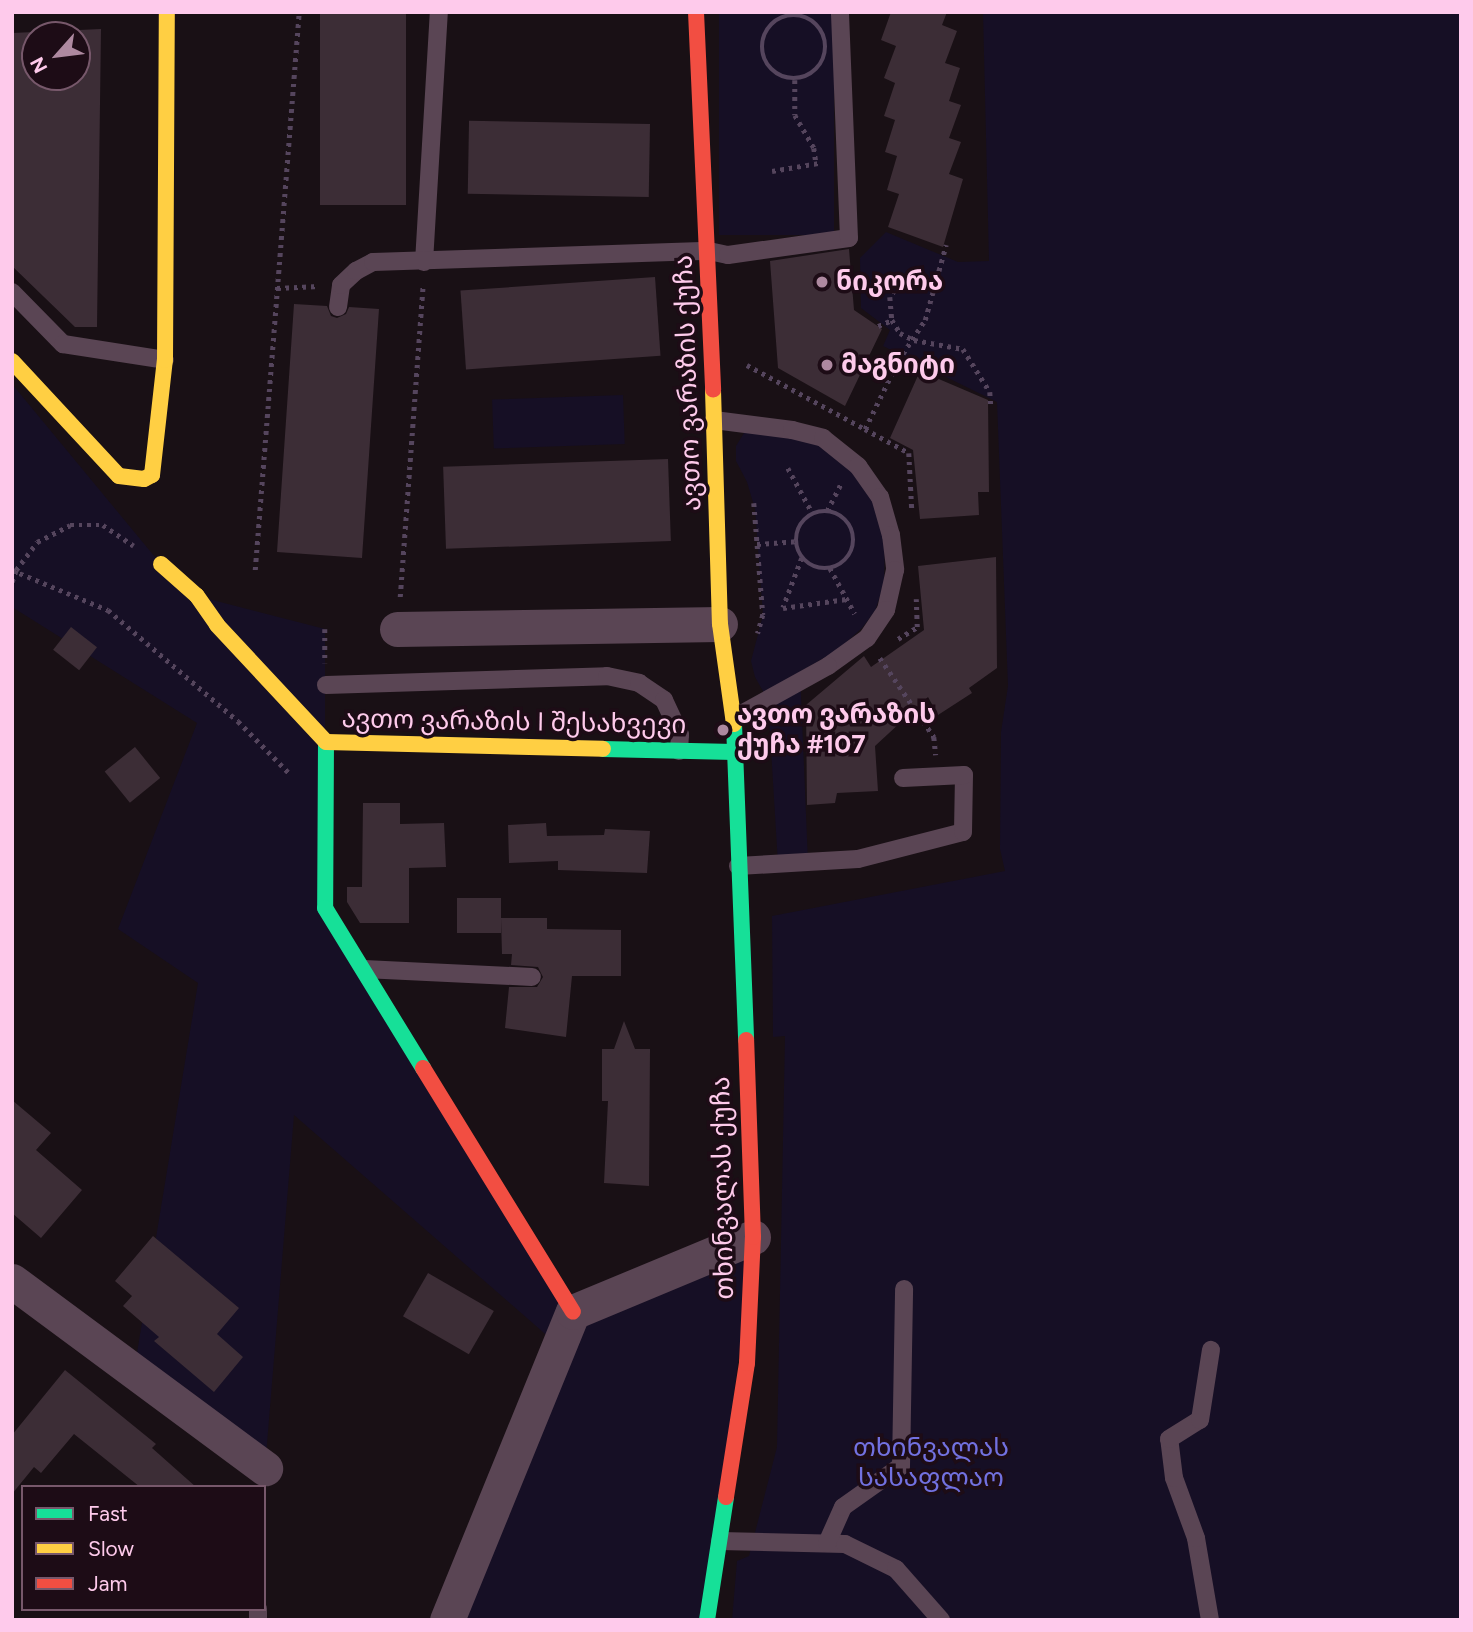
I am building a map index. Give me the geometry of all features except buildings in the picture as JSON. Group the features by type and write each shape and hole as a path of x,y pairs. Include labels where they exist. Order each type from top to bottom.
{"street":[{"path":"12,361 119,475 144,479 152,475 164,360 167,12"},
{"name":"ავთო ვარაზის ქუჩა","path":"696,12 709,251 720,624 734,718 734,752"},
{"name":"ავთო ვარაზის I შესახვევი","path":"161,564 197,596 217,625 326,742 734,752"},
{"path":"397,629 720,624"},
{"path":"326,742 325,908 573,1312"},
{"name":"თხინვალას ქუჩა","path":"707,1620 747,1363 753,1237 734,752"},
{"path":"447,1620 573,1312 753,1237"},
{"path":"12,1281 265,1478"}],"lane":[{"path":"424,262 439,12"},
{"path":"338,307 341,285 356,271 373,262 398,259 424,262 709,251 729,256 849,238 840,12"},
{"path":"12,292 63,344 164,360"},
{"path":"713,420 792,430 823,438 858,466 880,497 891,535 895,570 886,610 867,638 828,666 734,718"},
{"path":"326,685 607,676 639,683 664,700 680,734 679,751"},
{"path":"738,866 858,859 963,832 964,775 903,778"},
{"path":"362,969 532,977"},
{"path":"827,1543 843,1507 901,1466 905,1289"},
{"path":"1210,1620 1196,1538 1174,1478 1169,1438 1200,1420 1211,1350"},
{"path":"720,1541 845,1544 896,1569 941,1620"}],"path":[{"path":"255,570 299,12"},
{"path":"792,14 808,19 817,26 826,46 820,65 813,73 795,80 785,78 768,66 762,47 769,27 777,20 792,14"},
{"path":"795,80 795,115 814,148 816,163"},
{"path":"772,171 816,163 848,163"},
{"path":"742,363 865,429 898,361 925,320 946,245"},
{"path":"397,629 424,262"},
{"path":"935,284 910,281 900,284 890,297 892,320 900,333 914,340 964,349 990,391 991,406"},
{"path":"277,288 341,285"},
{"path":"878,326 892,320"},
{"path":"789,468 813,514"},
{"path":"827,511 837,513 845,519 854,536 850,555 844,562 830,568 818,568 802,558 796,541 802,522 813,514 827,511"},
{"path":"12,582 14,570 37,542 70,526 103,525 161,564"},
{"path":"757,544 796,541"},
{"path":"802,558 783,608 846,599"},
{"path":"830,568 867,638 934,737 937,776"},
{"path":"14,570 108,610 238,721 326,809"}],"green space":[{"path":"719,12 834,12 834,235 719,235"},
{"name":"თხინვალას სასაფლაო","path":"983,12 1461,12 1461,1620 732,1620 737,1561 749,1556 777,1447 785,1036 773,1037 772,916 1005,871 1000,849 1001,732 1008,686 997,402 883,346 890,330 861,308 860,258 886,232 958,262 989,261"},
{"path":"12,384 169,574 197,596 325,629 325,908 573,1311 753,1237 707,1620 447,1620 559,1346 294,1115 265,1468 134,1371 198,983 118,929 197,723 12,607"},
{"path":"623,395 625,444 494,449 492,400"},
{"path":"751,429 817,443 850,467 875,501 885,535 884,584 875,611 862,628 839,649 800,672 808,862 778,864 768,700 755,677 751,661 763,615 755,509 747,482 736,461 736,446 744,433"}],"traffic: fast":[{"path":"734,724 746,1040"},
{"path":"326,742 325,908 423,1068"},
{"path":"603,749 734,752"},
{"path":"707,1620 726,1497"}],"traffic: slow":[{"path":"12,361 119,476 144,479 152,475 165,360 167,12"},
{"path":"713,390 720,624 734,724"},
{"path":"161,564 197,596 217,625 326,742 603,749"}],"traffic: jam":[{"path":"696,12 713,390"},
{"path":"726,1497 747,1363 753,1237 746,1040"},
{"path":"423,1068 573,1312"}],"place":[{"name":"ნიკორა","path":"822,282"},
{"name":"მაგნიტი","path":"827,365"},
{"name":"ავთო ვარაზის ქუჩა #107","path":"723,730"}]}
